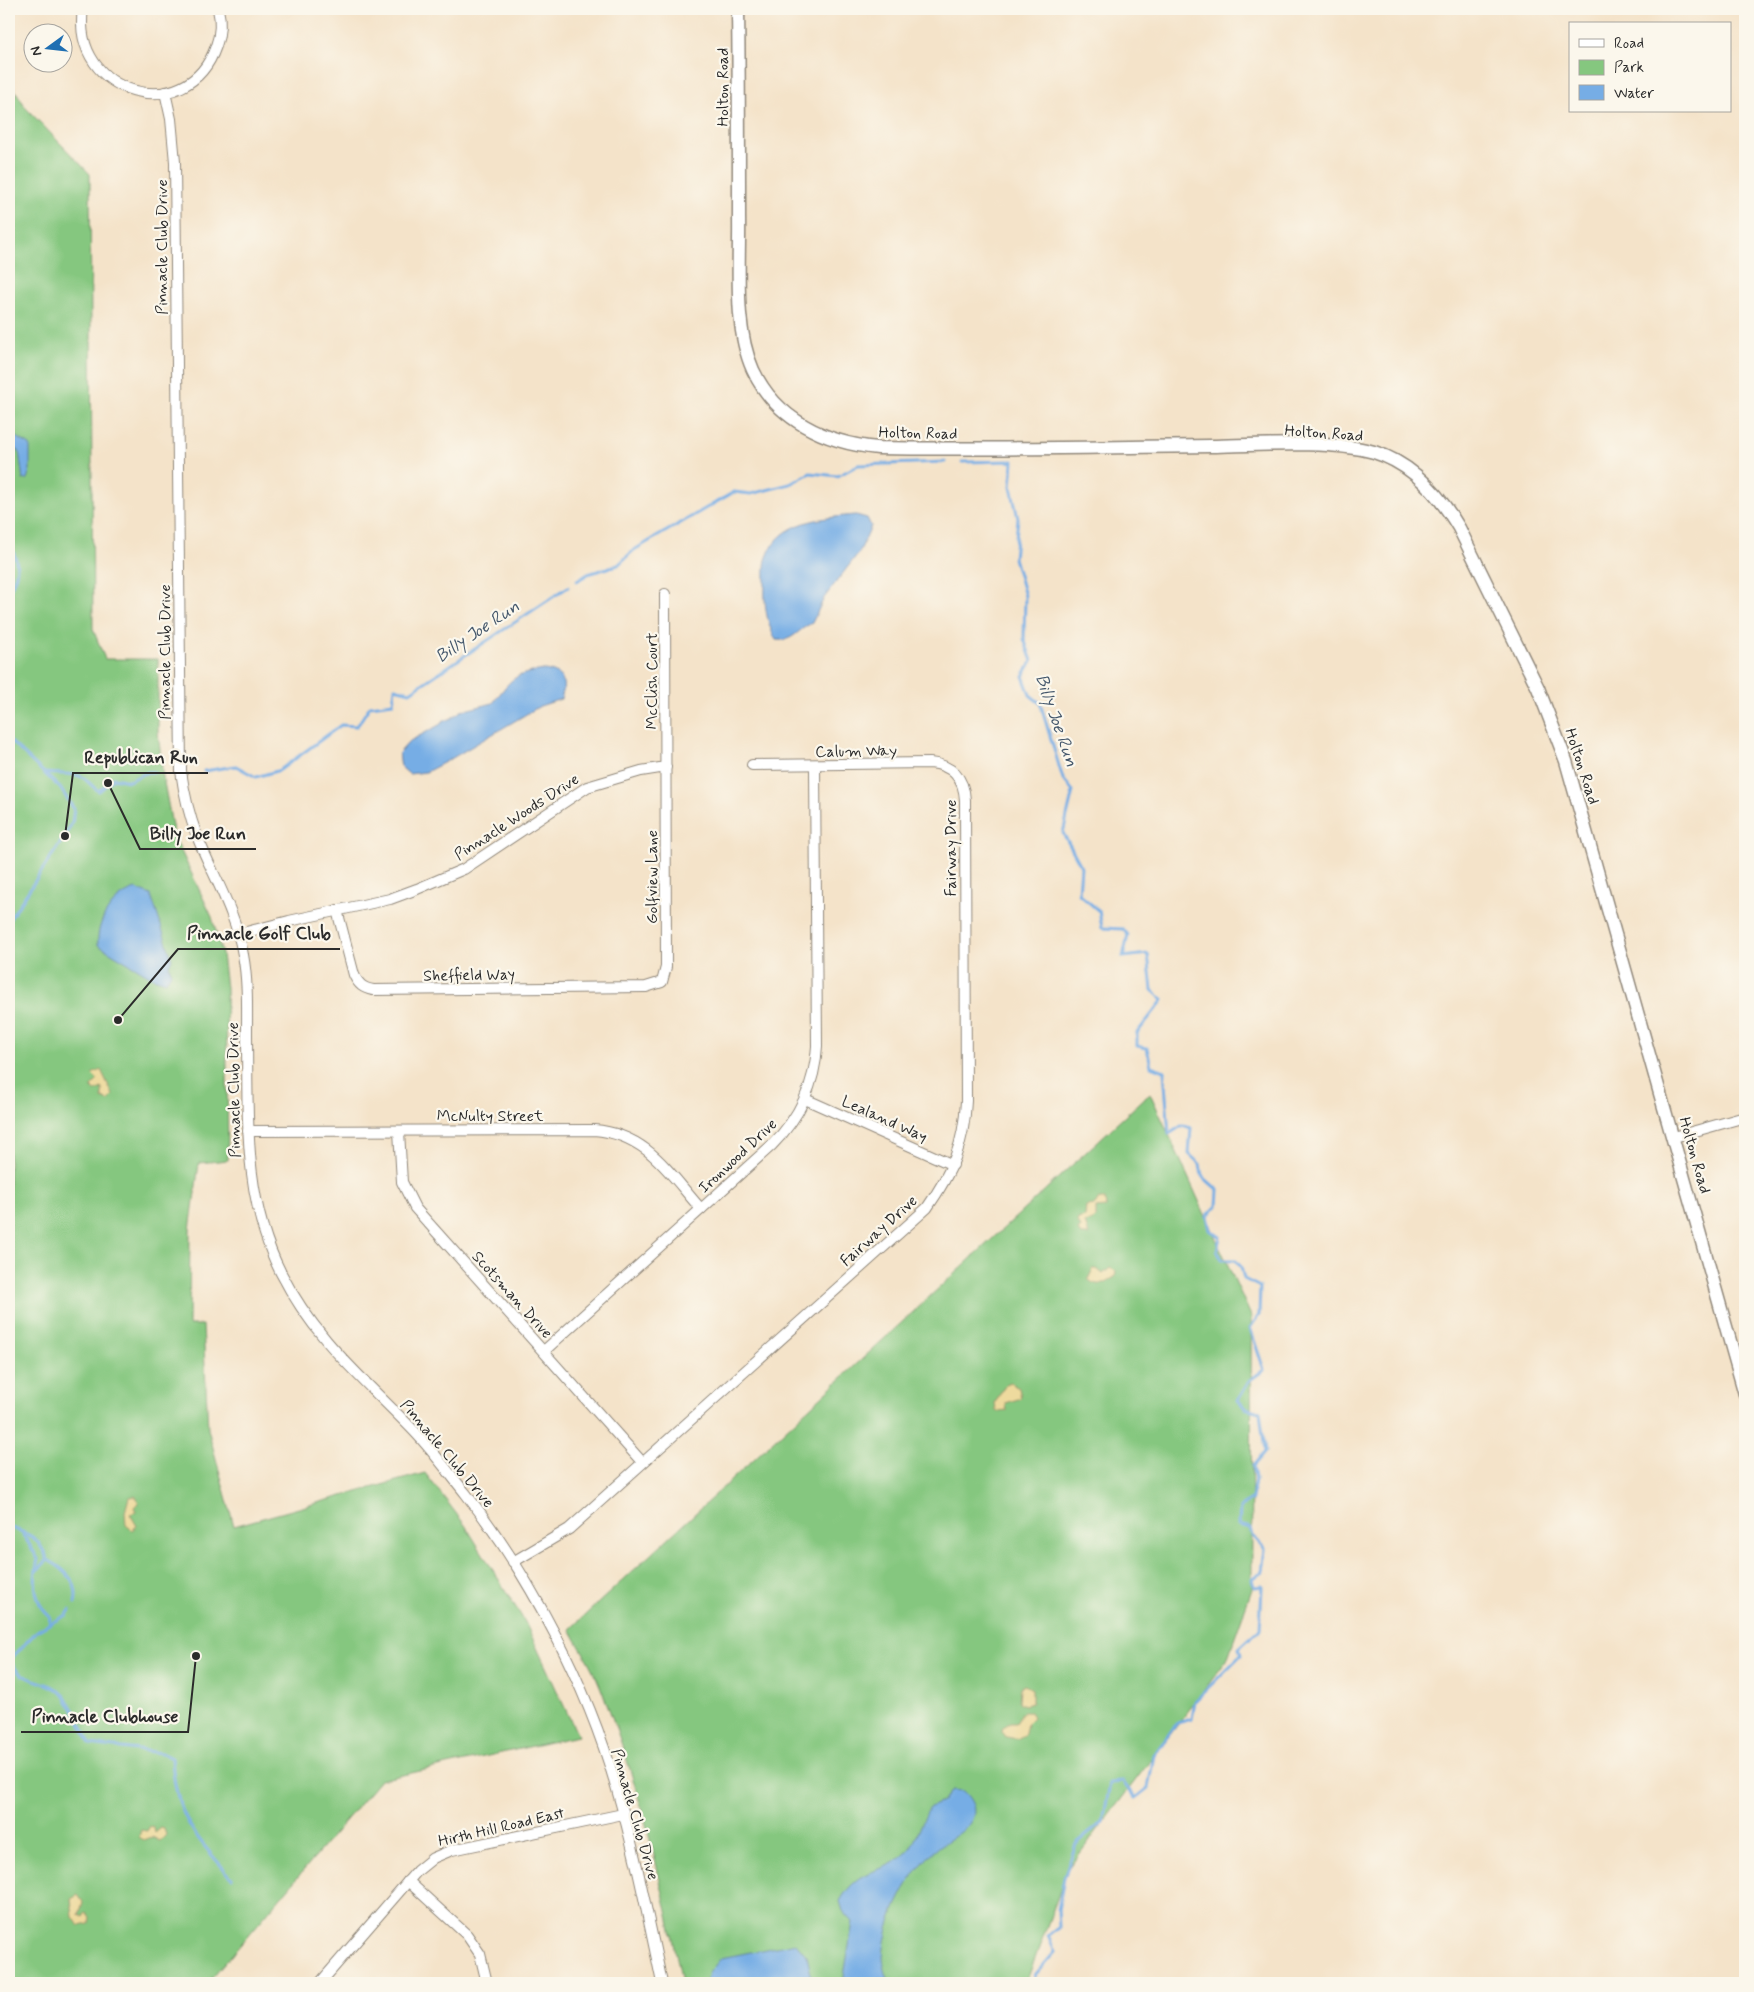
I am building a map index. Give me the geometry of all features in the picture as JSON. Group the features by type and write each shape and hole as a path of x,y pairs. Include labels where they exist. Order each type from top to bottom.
{"street":[{"path":"83,9 81,30 88,54 103,74 112,82 132,91 144,93 165,92 193,79 209,61 218,41 220,28 218,9"},
{"name":"Holton Road","path":"738,9 740,292 744,340 752,369 769,396 782,410 806,428 841,442 878,448 1236,445 1349,447 1375,453 1400,463 1423,480 1436,494 1460,528 1538,688 1558,738 1674,1137 1745,1394"},
{"name":"Pinnacle Club Drive","path":"165,92 174,139 175,162 181,770 195,832 225,895 239,934 247,995 250,1170 258,1212 275,1260 295,1299 326,1343 417,1434 469,1498 513,1562 554,1634 589,1709 615,1783 637,1864 662,1983"},
{"name":"McClish Court","path":"665,594 666,767"},
{"name":"Calum Way","path":"752,765 815,766 930,763 944,766 958,775"},
{"name":"Ironwood Drive","path":"544,1351 780,1137 800,1110 813,1076 817,1046 815,766"},
{"name":"Pinnacle Woods Drive","path":"239,934 390,899 442,879 464,869 504,844 566,799 587,787 633,773 666,767"},
{"name":"Golfview Lane","path":"659,985 665,976 666,967 666,767"},
{"name":"Fairway Drive","path":"513,1562 570,1529 642,1462 926,1208 953,1165 964,1130 966,1101 965,791 958,775"},
{"name":"Sheffield Way","path":"337,910 354,976 358,984 364,989 646,987 659,985"},
{"name":"Lealand Way","path":"805,1099 953,1165"},
{"path":"1674,1137 1745,1117"},
{"name":"McNulty Street","path":"248,1132 594,1130 614,1132 637,1141 649,1151 701,1209"},
{"name":"Scotsman Drive","path":"400,1131 400,1175 408,1197 642,1462"},
{"name":"Hirth Hill Road East","path":"320,1983 424,1864 452,1850 623,1814"},
{"path":"408,1881 468,1935 480,1954 487,1983"}],"green space":[{"path":"9,80 26,108 90,174 93,629 105,659 158,659 158,732 163,777 174,836 212,917 222,954 226,988 228,1160 199,1163 190,1230 189,1325 203,1325 208,1429 234,1526 425,1473 465,1525 525,1622 578,1736 380,1780 208,1983 9,1983"},
{"path":"1150,1093 1251,1316 1252,1589 1227,1660 1068,1869 1026,1983 682,1983 658,1870 638,1796 614,1722 597,1679 570,1629"}],"sand":[{"path":"101,1070 113,1095 109,1101 102,1098 102,1088 95,1091 91,1087 98,1080 92,1074"},
{"path":"1099,1199 1105,1200 1106,1207 1096,1208 1096,1218 1085,1223 1089,1235 1081,1235 1078,1231 1081,1227 1078,1219 1085,1217 1086,1206 1095,1205"},
{"path":"1110,1268 1116,1271 1115,1277 1098,1284 1088,1279 1093,1269 1097,1269 1103,1274"},
{"path":"1010,1383 1019,1388 1021,1398 1006,1403 1007,1411 999,1412 996,1410 995,1403 1005,1385"},
{"path":"135,1496 139,1502 134,1507 136,1512 130,1514 137,1526 132,1530 126,1525 125,1512 129,1497"},
{"path":"1025,1685 1032,1689 1032,1703 1024,1705 1019,1702 1020,1687"},
{"path":"1023,1712 1030,1712 1033,1717 1027,1723 1025,1734 1017,1739 1006,1737 1002,1731 1003,1727 1010,1723 1016,1723"},
{"path":"150,1826 154,1828 155,1833 161,1828 164,1829 166,1835 160,1841 152,1837 144,1840 139,1837 141,1830 147,1831"},
{"path":"78,1895 83,1902 79,1915 83,1917 86,1912 90,1917 89,1924 79,1926 73,1917 71,1899"}],"water":[{"path":"9,433 30,445 30,470 27,479 23,480 19,451 9,446"},
{"path":"856,515 867,518 871,526 860,551 824,598 812,623 787,639 776,640 766,613 765,598 765,563 773,545 782,535 804,523"},
{"path":"544,670 555,673 562,678 563,693 561,699 540,706 426,772 409,774 401,767 399,753 410,741 441,724 443,720 449,720 461,711 493,703 504,688 519,676"},
{"path":"136,889 151,895 172,959 169,965 171,973 166,982 153,978 98,945 100,927 108,910 120,897"},
{"path":"952,1790 963,1791 969,1797 974,1808 973,1817 965,1829 939,1847 928,1858 908,1883 900,1897 889,1927 883,1957 889,1983 845,1983 844,1976 853,1922 843,1911 840,1901 856,1881 890,1865 907,1852 914,1842 930,1807 942,1802"},
{"path":"796,1943 807,1956 813,1983 706,1983 709,1973 721,1958"}],"waterway":[{"name":"Billy Joe Run","path":"962,462 1013,461 1011,487 1018,518 1014,558 1025,596 1024,639 1032,661 1023,676 1030,695 1040,703 1063,779 1073,791 1063,833 1081,866 1079,894 1099,911 1102,928 1123,929 1128,935 1123,957 1148,954 1152,990 1163,1000 1137,1033 1137,1046 1147,1048 1151,1066 1164,1071 1169,1134 1183,1125 1191,1128 1189,1154 1200,1164 1202,1176 1218,1190 1217,1206 1207,1216 1210,1230 1220,1237 1217,1250 1222,1260 1235,1260 1241,1267 1244,1279 1260,1287 1259,1315 1250,1328 1264,1370 1250,1380 1238,1400 1245,1408 1260,1412 1265,1452 1253,1466 1255,1480 1252,1499 1240,1507 1239,1525 1251,1528 1253,1536 1265,1549 1262,1572 1252,1579 1254,1587 1262,1586 1260,1629 1239,1648 1241,1655 1195,1701 1192,1719 1177,1723 1154,1755 1148,1788 1135,1798 1123,1782 1110,1783 1103,1822 1076,1844 1064,1878 1058,1910 1059,1927 1048,1936 1055,1952 1035,1975 1035,1983"},
{"name":"Billy Joe Run","path":"577,581 588,574 618,565 634,550 734,492 751,494 790,484 810,473 838,476 858,465 945,462"},
{"path":"9,544 13,550 17,568 15,579 9,591"},
{"name":"Billy Joe Run","path":"204,771 236,766 256,777 280,770 341,725 357,726 370,706 393,703 395,688 410,692 568,587"},
{"path":"9,740 60,788 74,809 72,823 65,836 9,920"},
{"name":"Billy Joe Run","path":"44,773 80,776 99,791 114,778 129,781 148,772 154,772"},
{"path":"9,1324 9,1342"},
{"path":"9,1527 29,1535 41,1546 48,1560 36,1571"},
{"path":"9,1661 37,1631 49,1624 50,1617 44,1611 37,1598 35,1575 38,1559 23,1534"},
{"path":"48,1560 70,1577 75,1589 75,1603"},
{"path":"49,1624 67,1615 70,1610"},
{"path":"10,1660 21,1674 50,1685 64,1695 90,1744 162,1753 172,1758 177,1796 189,1824 207,1850 232,1878"}],"place":[{"name":"Billy Joe Run","path":"108,783"},
{"name":"Republican Run","path":"65,836"},
{"name":"Pinnacle Golf Club","path":"118,1020"},
{"name":"Pinnacle Clubhouse","path":"196,1656"}]}
